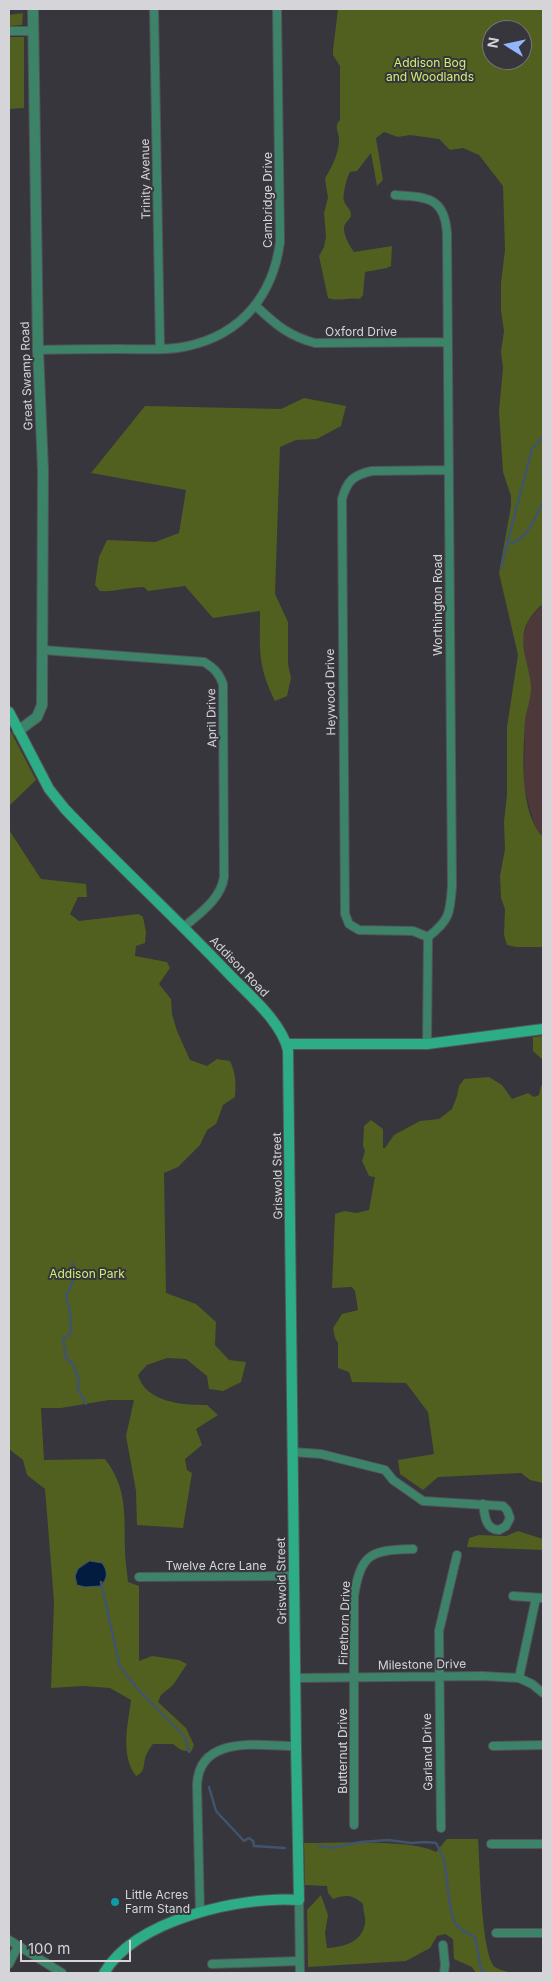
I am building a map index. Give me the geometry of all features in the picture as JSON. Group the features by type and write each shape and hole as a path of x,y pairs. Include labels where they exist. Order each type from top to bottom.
{"main road":[{"name":"Addison Road","path":"9,712 49,789 65,809 184,927 256,1002 280,1030 287,1044"},
{"path":"287,1044 427,1044 543,1029"},
{"name":"Griswold Street","path":"287,1044 289,1078 296,1746 300,1900"},
{"path":"104,1973 120,1953 139,1939 163,1926 200,1913 247,1902 300,1900"}],"street":[{"name":"Great Swamp Road","path":"18,731 34,720 41,709 43,650 43,470 38,350 34,9"},
{"name":"Trinity Avenue","path":"154,9 160,349"},
{"name":"Cambridge Drive","path":"38,350 160,349 187,346 209,340 226,331 256,306 272,277 278,260 280,242 277,9"},
{"path":"9,31 34,31"},
{"name":"Worthington Road","path":"395,195 424,197 439,205 446,220 452,886 450,910 442,926 428,937"},
{"name":"Oxford Drive","path":"256,306 284,331 300,339 316,343 448,342"},
{"name":"Heywood Drive","path":"428,937 413,931 359,930 349,924 345,914 342,499 345,488 351,480 360,474 372,471 449,470"},
{"name":"April Drive","path":"43,650 204,662 213,667 220,675 223,684 223,886 217,896 184,927"},
{"path":"427,1044 428,937"},
{"path":"293,1452 321,1454 385,1470 393,1480 423,1501 482,1504"},
{"name":"Firethorn Drive","path":"354,1678 354,1596 358,1574 364,1562 385,1549 412,1549"},
{"name":"Garland Drive","path":"441,1828 438,1631 457,1555"},
{"name":"Twelve Acre Lane","path":"138,1578 294,1576"},
{"path":"514,1596 539,1598 519,1678"},
{"name":"Milestone Drive","path":"296,1678 438,1676 519,1678 532,1684 543,1693"},
{"name":"Butternut Drive","path":"354,1678 354,1825"},
{"path":"493,1746 543,1745"},
{"path":"200,1913 197,1779 204,1761 213,1753 231,1746 296,1746"},
{"path":"491,1844 543,1844"},
{"path":"300,1900 300,1973"},
{"path":"496,1933 543,1933"},
{"path":"9,1940 62,1973"},
{"path":"442,1945 445,1965 444,1973"},
{"path":"9,1964 18,1946"},
{"path":"212,1964 300,1961"}],"shaded area":[{"path":"543,604 543,837 535,827 524,787 525,723 531,686 526,666 523,638 528,621"}],"green space":[{"name":"Addison Bog and Woodlands","path":"338,9 543,9 543,604 532,614 526,625 523,643 531,688 525,722 523,766 526,799 535,826 543,837 543,947 507,945 504,935 505,909 501,898 500,876 505,849 504,822 507,795 507,727 518,655 499,573 511,506 511,496 503,472 499,411 503,368 501,352 504,331 501,310 501,283 505,250 503,186 479,155 463,148 450,150 439,139 410,135 398,137 384,132 376,138 383,180 377,186 371,153 357,171 350,172 345,186 344,199 351,216 344,230 354,252 392,246 391,266 365,272 363,295 360,299 336,300 328,298 319,256 324,247 326,237 324,213 328,198 325,179 336,157 339,142 337,125 340,120 340,66 333,55"},
{"path":"23,13 22,25 9,26 9,15"},
{"path":"9,37 24,37 24,108 9,109"},
{"path":"304,398 346,406 341,426 317,439 296,440 280,447 275,594 288,622 288,664 291,678 287,696 275,701 262,667 260,611 213,618 185,586 148,591 144,587 100,591 95,585 99,557 107,540 155,542 179,533 186,490 91,473 145,406 281,409"},
{"path":"9,728 36,780 9,806"},
{"name":"Addison Park","path":"9,830 41,879 86,884 87,897 78,897 70,914 79,921 139,914 143,917 146,932 145,943 136,946 135,956 167,962 170,968 159,984 171,999 172,1014 177,1031 190,1060 207,1066 217,1059 230,1061 234,1074 235,1097 223,1105 216,1124 207,1130 200,1145 178,1167 164,1173 166,1293 196,1304 216,1322 215,1345 229,1360 246,1362 241,1382 223,1391 209,1389 207,1376 186,1359 167,1358 147,1365 138,1375 142,1384 157,1397 177,1403 207,1405 218,1415 196,1429 202,1445 185,1459 187,1470 192,1473 183,1528 137,1525 136,1491 126,1436 134,1400 109,1400 61,1408 41,1408 44,1460 105,1459 118,1481 123,1503 128,1582 139,1586 139,1661 152,1656 179,1660 187,1664 173,1685 161,1695 158,1702 186,1728 194,1745 191,1752 181,1750 173,1744 153,1744 146,1755 142,1771 136,1776 128,1759 126,1739 131,1700 110,1688 83,1686 51,1688 54,1601 45,1489 27,1475 23,1460 9,1449","holes":["87,1562 102,1563 106,1575 105,1581 100,1586 85,1587 76,1579 77,1571"]},
{"path":"543,1036 543,1060 533,1051 533,1037"},
{"path":"489,1077 502,1085 512,1099 528,1093 534,1097 539,1095 543,1084 543,1483 530,1480 521,1473 438,1477 423,1490 400,1474 398,1460 434,1454 428,1412 406,1383 352,1382 349,1372 338,1368 338,1343 333,1328 342,1314 358,1310 355,1291 352,1287 332,1288 335,1214 344,1211 356,1213 369,1210 375,1177 369,1176 362,1161 365,1151 363,1146 364,1126 371,1120 383,1129 383,1148 385,1148 394,1135 420,1121 439,1119 452,1109 459,1086 464,1079"},
{"path":"518,1531 543,1539 543,1550 467,1547 469,1538 479,1535 506,1536"},
{"path":"447,1839 478,1839 484,1927 490,1959 495,1967 513,1973 476,1973 472,1967 454,1959 453,1939 445,1934 437,1936 430,1948 406,1961 308,1967 307,1910 321,1895 328,1915 325,1933 327,1948 345,1945 355,1940 360,1936 365,1922 363,1904 356,1899 342,1896 333,1899 328,1893 327,1886 305,1885 304,1843 392,1843 425,1848 436,1852"}],"water":[{"path":"90,1561 102,1563 106,1572 105,1581 100,1586 85,1587 77,1585 75,1576 78,1569"}],"waterway":[{"path":"507,544 532,449 543,436"},
{"path":"501,568 507,544 520,539 525,534 543,502"},
{"path":"73,1263 73,1281 66,1296 70,1311 71,1333 63,1339 66,1358 73,1364 79,1381 77,1388 86,1404"},
{"path":"101,1582 120,1667 136,1687 185,1737 189,1752"},
{"path":"209,1787 216,1811 244,1841 249,1838 253,1841 254,1846 285,1848"},
{"path":"319,1846 332,1848 361,1842 388,1840 411,1843 436,1843 444,1862 452,1916 458,1927 475,1937 481,1969 487,1973"}],"place":[{"name":"Little Acres Farm Stand","path":"115,1902"}]}
